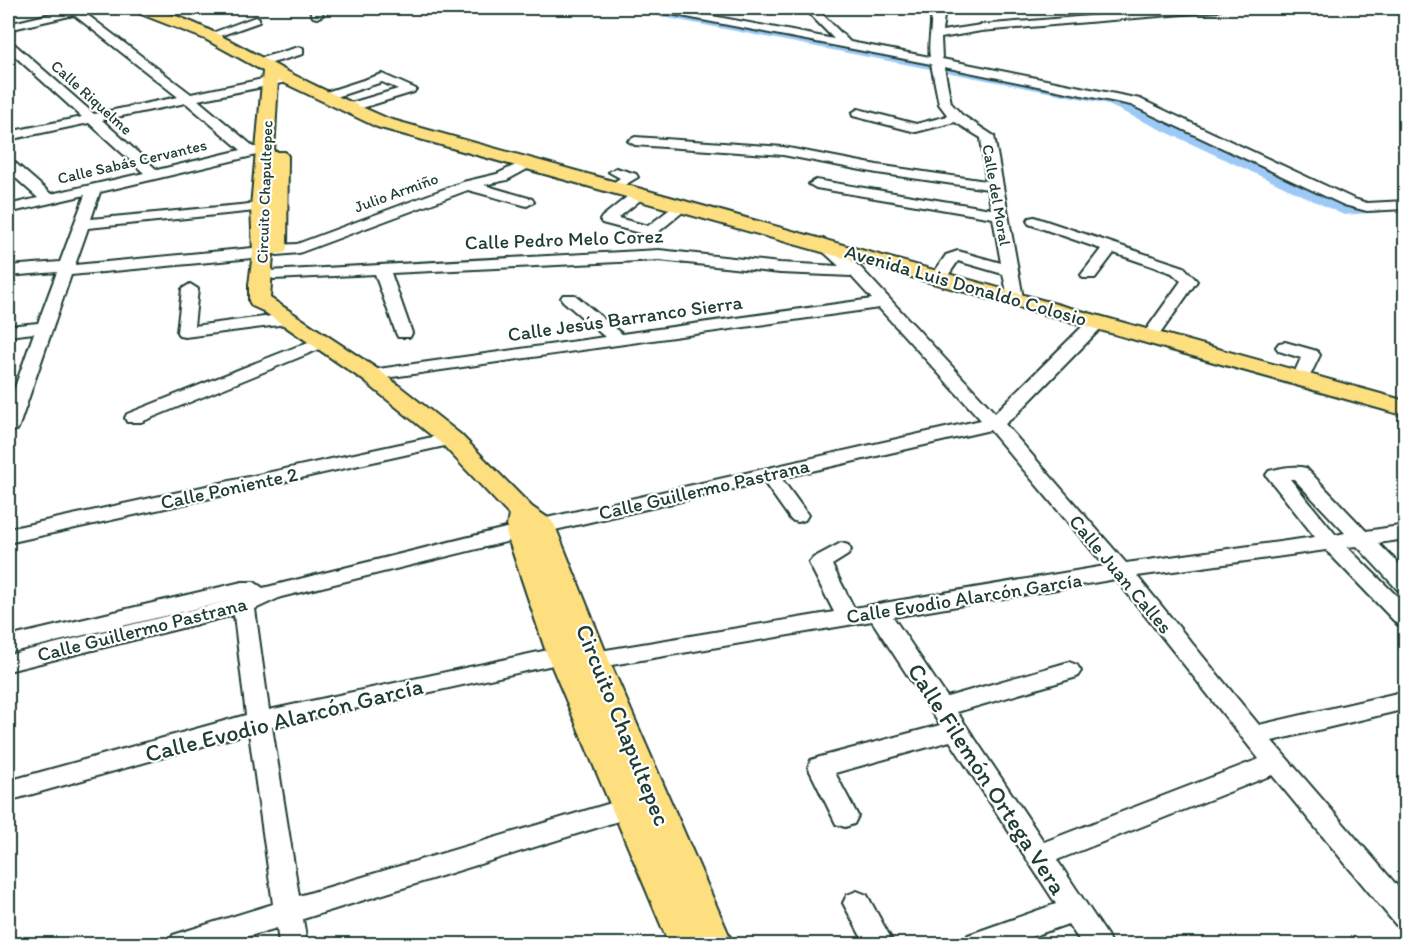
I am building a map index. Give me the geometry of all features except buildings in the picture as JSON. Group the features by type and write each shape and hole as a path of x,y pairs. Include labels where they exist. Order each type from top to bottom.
{"main road":[{"name":"Avenida Luis Donaldo Colosio","path":"138,8 210,36 271,73 382,123 517,162 615,180 638,195 823,244 1406,409"},
{"name":"Circuito Chapultepec","path":"271,73 257,151 261,207 279,312"},
{"name":"Circuito Chapultepec","path":"271,73 279,147 270,251 259,291 260,302 279,312 371,375 451,439 528,524 594,660 715,945"},
{"name":"Circuito Chapultepec","path":"528,524 562,655 687,945"}],"street":[{"path":"8,27 93,8"},
{"path":"655,8 1135,102 1349,202 1367,207 1406,205"},
{"path":"712,8 722,20"},
{"path":"810,8 846,44"},
{"path":"858,113 916,128 957,118 945,104 934,47 938,16 935,8"},
{"path":"936,35 981,28 1218,8"},
{"path":"76,12 257,151"},
{"path":"210,36 255,20"},
{"name":"Calle Riquelme","path":"8,44 155,174"},
{"path":"8,136 188,98 271,73 299,51"},
{"path":"324,97 382,78 410,89 354,111"},
{"path":"354,111 385,104"},
{"name":"Calle del Moral","path":"957,118 987,136 993,189 1000,213 1015,298"},
{"path":"634,141 783,151 993,189"},
{"name":"Calle Sabás Cervantes","path":"8,209 257,151"},
{"name":"Julio Armiño","path":"8,271 298,248 468,185 502,177 517,162"},
{"path":"8,164 48,199"},
{"path":"816,184 1000,213"},
{"path":"468,185 526,202"},
{"path":"9,426 94,189"},
{"path":"638,195 607,220 651,231 683,206"},
{"path":"82,225 261,207"},
{"path":"1034,221 1178,270 1185,275 1188,281 1149,337"},
{"name":"Calle Juan Calles","path":"823,244 855,271 994,423 1121,572 1276,763 1406,916"},
{"path":"1089,275 1111,247"},
{"name":"Calle Pedro Melo Corez","path":"274,274 659,255 780,268 855,271"},
{"path":"939,277 952,258 958,256 1010,271"},
{"path":"381,268 404,333"},
{"path":"190,289 185,332 279,312"},
{"path":"569,298 619,340"},
{"name":"Calle Jesús Barranco Sierra","path":"371,375 884,302"},
{"name":"Calle Guillermo Pastrana","path":"8,645 243,598 528,524 769,475 994,423 1009,412 1097,322"},
{"path":"8,330 46,327"},
{"path":"134,418 321,342"},
{"path":"1285,347 1311,355 1300,380"},
{"name":"Calle Poniente 2","path":"8,536 451,439"},
{"path":"1406,585 1299,472 1276,475 1331,543 1406,619"},
{"path":"769,475 798,515"},
{"name":"Calle Evodio Alarcón García","path":"594,660 1121,572 1406,532"},
{"path":"841,550 820,563 848,617"},
{"path":"243,598 293,945"},
{"name":"Calle Guillermo Pastrana","path":"8,663 243,598"},
{"name":"Calle Filemón Ortega Vera","path":"878,612 1097,945"},
{"name":"Calle Evodio Alarcón García","path":"8,790 259,721 562,655"},
{"path":"941,708 1069,671"},
{"path":"1254,736 1406,700"},
{"path":"845,816 820,767 955,730"},
{"path":"1038,856 1276,763"},
{"path":"183,945 628,808"},
{"path":"857,903 880,945"},
{"path":"978,945 1073,910"}],"waterway":[{"path":"632,8 1107,100 1349,212 1393,207"}]}
